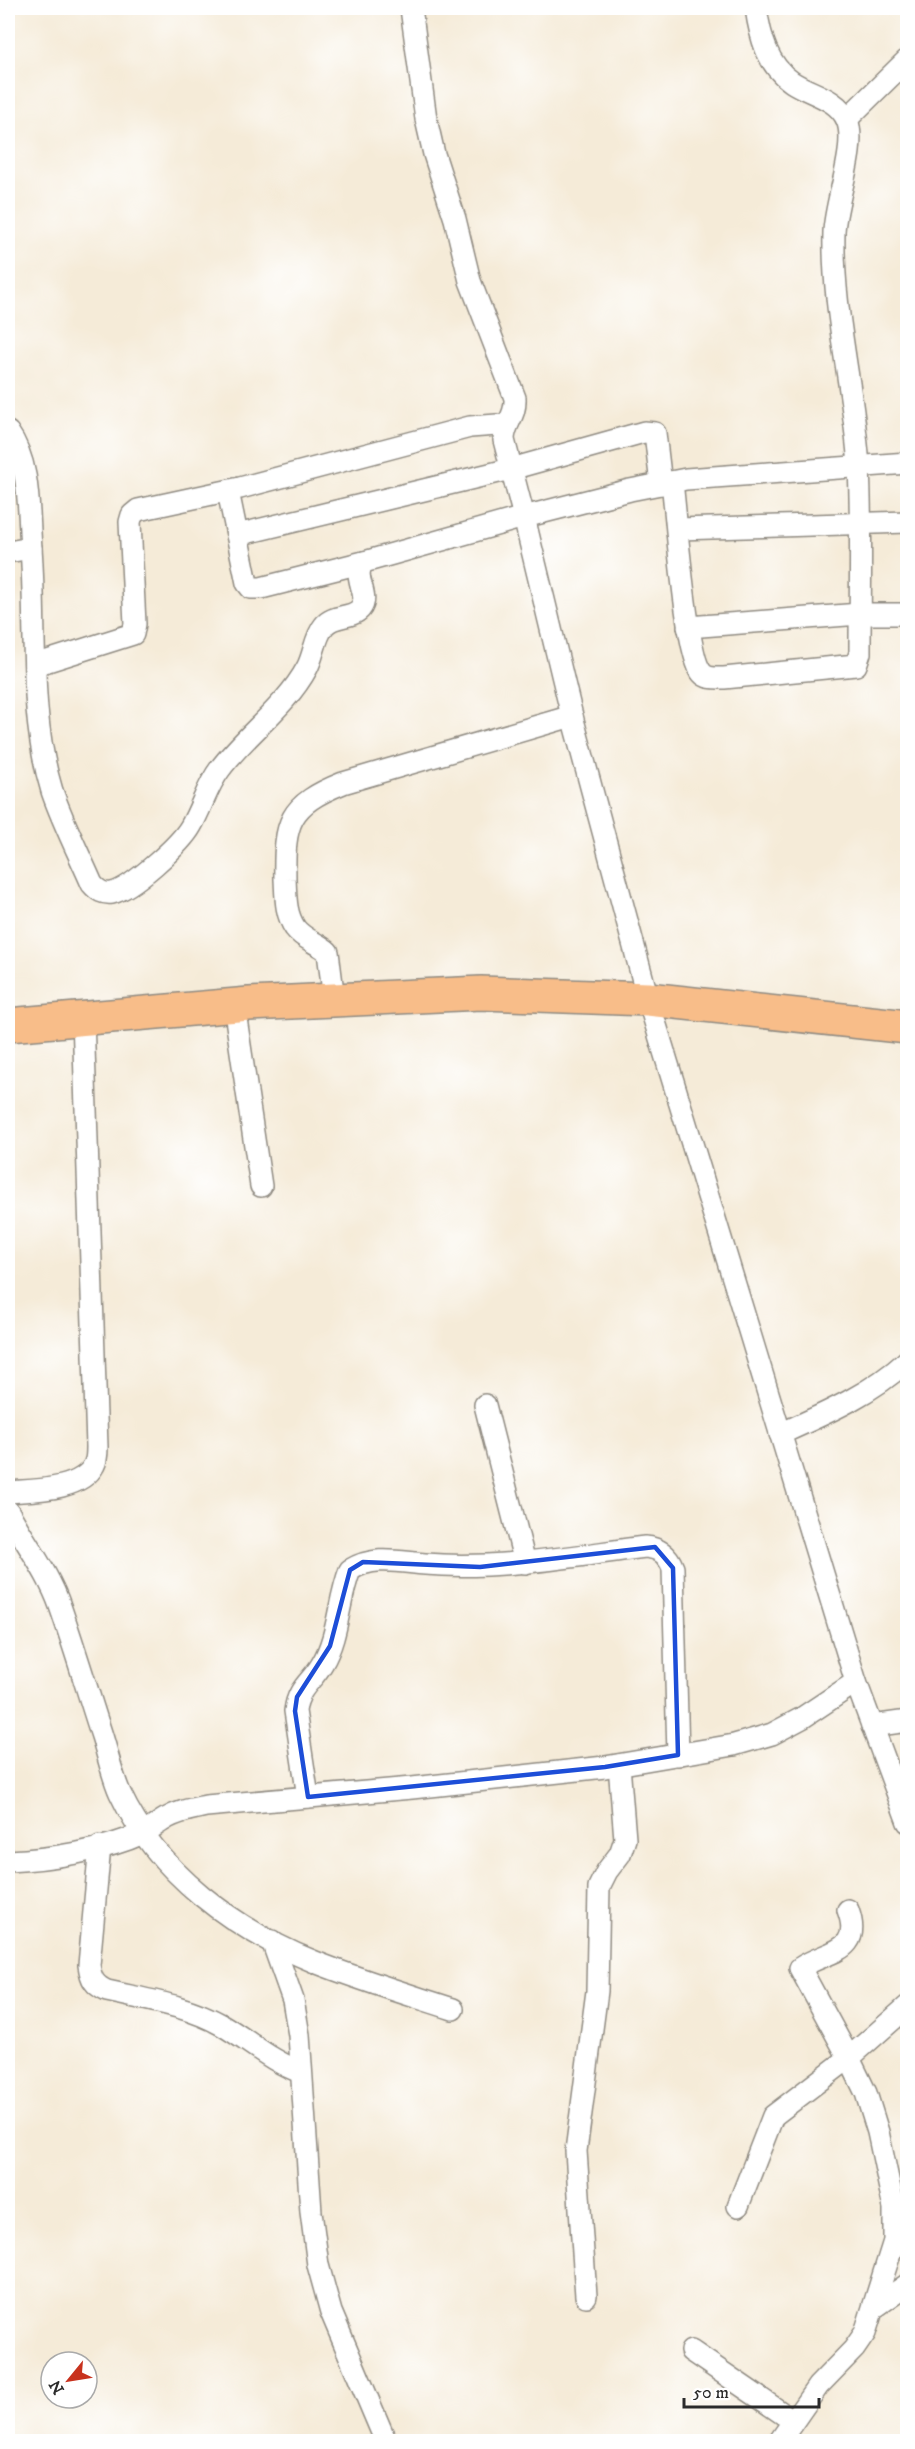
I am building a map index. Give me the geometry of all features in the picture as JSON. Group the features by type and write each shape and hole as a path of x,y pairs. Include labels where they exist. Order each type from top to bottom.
{"highway":[{"path":"8,1024 234,1005 481,993 648,999 908,1027"}],"street":[{"path":"411,8 426,119 434,154 455,219 473,291 514,398 516,410 506,428 504,440 572,716 648,999 856,1682 908,1822"},
{"path":"237,536 511,469 650,431 655,433 678,529 688,627 697,664 702,674 711,678 724,678 856,665 860,653 858,466 835,267 834,230 850,137 847,119 835,105 794,83 780,72 768,56 758,26 756,8"},
{"path":"847,119 908,59"},
{"path":"35,665 133,634 135,624 130,522 132,515 146,508 228,491 470,427 497,425 506,428"},
{"path":"8,432 21,455 24,471 34,596 36,692 43,750 52,791 97,891 115,892 156,864 177,845 191,826 209,786 220,769 294,687 306,669 323,626 337,617 356,612 362,606 358,573 359,567 364,562"},
{"path":"228,491 248,583 255,589 364,562 524,517 686,479 908,463"},
{"path":"678,529 908,522"},
{"path":"8,552 31,548"},
{"path":"688,627 860,614 908,614"},
{"path":"334,1000 328,952 299,932 288,915 285,845 289,824 300,807 316,794 343,783 572,716"},
{"path":"234,1005 261,1186"},
{"path":"8,1492 50,1489 73,1483 87,1475 95,1464 97,1447 83,1017"},
{"path":"780,1434 831,1412 858,1396 908,1360"},
{"path":"485,1405 525,1563"},
{"path":"8,1511 42,1568 60,1605 120,1792 144,1833 164,1860 193,1889 232,1919 272,1941 314,1962 453,2009"},
{"path":"308,1797 295,1711 297,1698 322,1664 330,1646 350,1570 363,1562 382,1560 480,1567 645,1547 654,1547 663,1552 670,1559 673,1569 678,1755"},
{"path":"8,1861 75,1853 144,1833 183,1810 206,1806 412,1788 619,1765 734,1745 772,1734 802,1718 856,1682"},
{"path":"872,1726 908,1721"},
{"path":"586,2296 576,2151 597,1991 599,1887 607,1871 620,1854 625,1839 619,1765"},
{"path":"100,1846 89,1965 91,1978 97,1987 182,2008 220,2024 274,2059 301,2072"},
{"path":"779,2442 792,2420 818,2386 854,2349 865,2333 894,2241 894,2208 878,2132 866,2093 800,1968 838,1951 848,1943 853,1933 848,1910"},
{"path":"272,1941 292,2000 299,2035 311,2212 318,2265 331,2312 386,2442"},
{"path":"738,2206 773,2116 849,2058 908,2006"},
{"path":"874,2308 908,2284"},
{"path":"691,2351 792,2420"}],"highlighted area":[{"path":"655,1547 673,1568 678,1755 605,1767 308,1797 295,1711 297,1697 330,1646 350,1570 363,1562 480,1567"}]}
